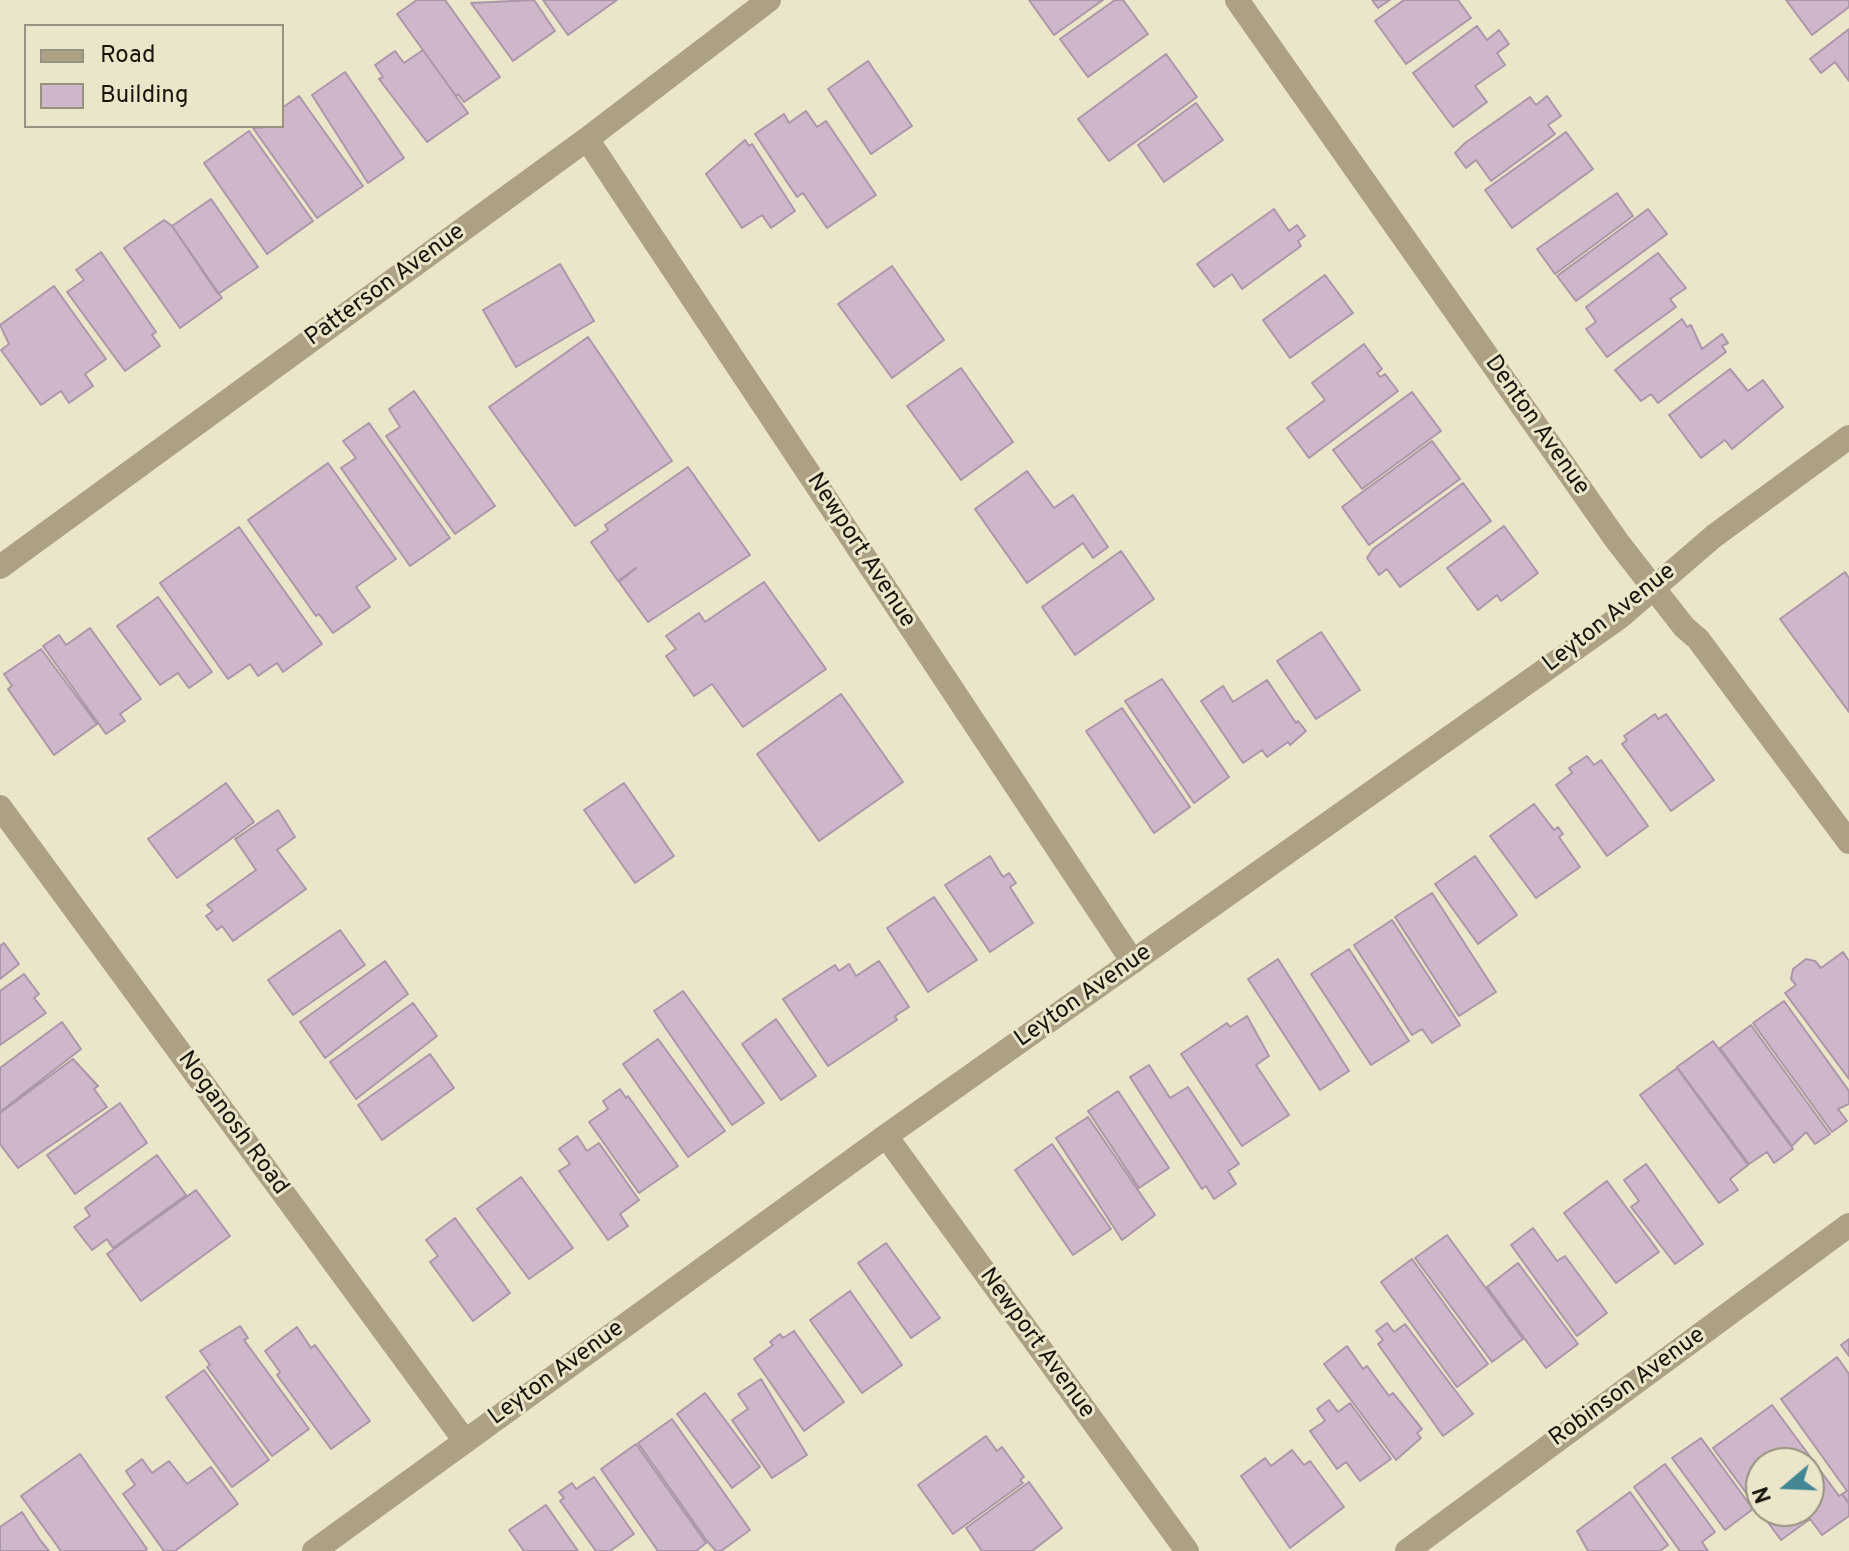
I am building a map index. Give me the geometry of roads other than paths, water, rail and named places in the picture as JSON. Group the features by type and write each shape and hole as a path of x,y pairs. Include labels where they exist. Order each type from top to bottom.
{"street":[{"name":"Patterson Avenue","path":"0,567 587,139 769,0"},
{"name":"Denton Avenue","path":"1237,0 1653,588 1684,627 1698,639 1849,842"},
{"name":"Newport Avenue","path":"587,139 1133,962"},
{"name":"Leyton Avenue","path":"314,1551 886,1136 1620,617 1714,536 1849,437"},
{"name":"Noganosh Road","path":"0,807 465,1441"},
{"name":"Newport Avenue","path":"886,1136 1187,1551"},
{"name":"Robinson Avenue","path":"1407,1551 1849,1225"}]}
